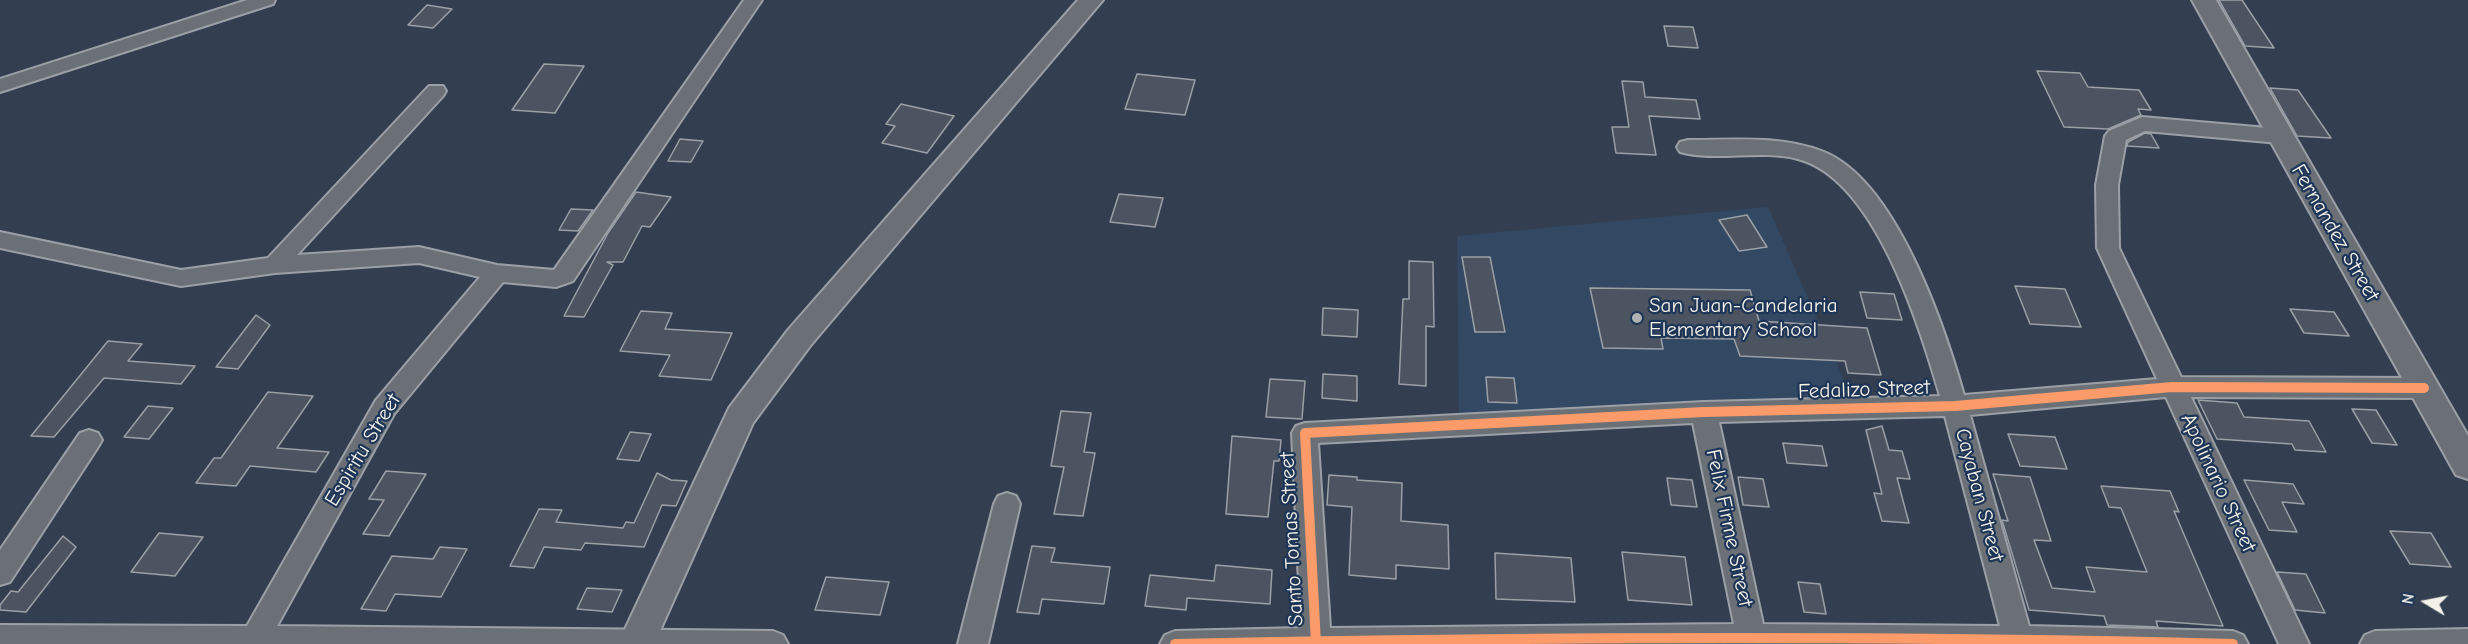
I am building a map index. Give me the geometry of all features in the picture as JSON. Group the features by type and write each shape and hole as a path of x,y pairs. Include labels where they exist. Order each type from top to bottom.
{"street":[{"path":"0,86 266,0"},
{"path":"0,240 181,278 275,265 419,255 497,273 556,279 565,275 753,0"},
{"path":"636,642 740,417 799,338 1091,0"},
{"name":"Fernandez Street","path":"2204,0 2468,466"},
{"path":"275,265 436,91"},
{"name":"Apolinario Street","path":"2279,136 2142,123 2116,136 2107,185 2108,248 2294,644"},
{"name":"Cayaban Street","path":"1688,147 1796,149 1832,164 1860,191 1887,229 1909,272 1955,406 2019,641"},
{"name":"Espiritu Street","path":"254,642 385,407 497,273"},
{"name":"Fedalizo Street","path":"1305,433 1704,412 1955,406 2172,387 2424,388"},
{"name":"Felix Firme Street","path":"1704,412 1753,640"},
{"name":"Santo Tomas Street","path":"1305,433 1316,642"},
{"path":"0,573 89,440"},
{"path":"973,644 1007,504"},
{"path":"0,638 254,642 773,644"},
{"path":"1175,644 1753,640 2233,644"},
{"path":"2375,644 2468,642"}],"shaded area":[{"name":"San Juan-Candelaria Elementary School","path":"1768,207 1853,401 1459,416 1457,236"}],"building":[{"path":"2219,0 2242,0 2274,48 2245,46"},
{"path":"427,5 452,9 433,28 408,25"},
{"path":"1664,26 1693,27 1698,48 1668,46"},
{"path":"544,64 584,66 555,113 512,110"},
{"path":"2037,71 2080,73 2088,87 2139,90 2151,110 2138,109 2141,115 2108,129 2064,127"},
{"path":"1137,74 1195,80 1185,115 1125,109"},
{"path":"1622,81 1643,82 1645,97 1696,100 1700,119 1649,116 1656,155 1616,153 1612,127 1629,127"},
{"path":"2270,88 2298,90 2331,138 2297,136"},
{"path":"901,104 954,116 927,153 882,143 895,126 886,124"},
{"path":"2145,133 2151,134 2159,148 2127,146 2128,142"},
{"path":"680,139 703,141 691,162 668,161"},
{"path":"636,192 671,197 650,227 642,226 623,262 607,262 613,265 584,317 564,316 608,233"},
{"path":"1119,194 1163,198 1155,227 1110,222"},
{"path":"571,209 593,210 578,231 559,230"},
{"path":"1747,215 1767,247 1739,251 1719,220"},
{"path":"1462,257 1490,257 1505,332 1475,332"},
{"path":"1409,261 1433,262 1434,327 1426,326 1426,386 1399,384 1403,299 1409,299"},
{"path":"2015,286 2065,289 2081,327 2030,324"},
{"path":"1590,288 1750,290 1759,321 1867,328 1881,375 1848,373 1845,361 1740,356 1734,339 1661,338 1663,349 1603,348"},
{"path":"1860,292 1894,294 1902,320 1867,318"},
{"path":"1323,308 1358,310 1357,337 1322,335"},
{"path":"2290,309 2334,312 2349,336 2304,333"},
{"path":"641,311 672,313 665,329 732,333 711,380 659,376 670,355 620,351"},
{"path":"256,315 270,325 238,369 216,367"},
{"path":"108,341 142,344 128,361 195,366 181,384 104,378 54,437 31,436"},
{"path":"1323,374 1357,376 1357,401 1322,398"},
{"path":"1486,377 1514,378 1517,403 1488,402"},
{"path":"1270,379 1305,381 1302,419 1266,417"},
{"path":"268,392 313,396 277,448 329,452 316,472 250,466 236,486 196,483 214,458 221,458"},
{"path":"2198,400 2237,403 2244,417 2309,421 2326,452 2295,450 2292,444 2217,439"},
{"path":"148,406 173,408 149,439 124,437"},
{"path":"2352,409 2376,410 2397,445 2372,443"},
{"path":"1061,411 1091,413 1084,452 1095,453 1083,516 1054,514 1064,467 1051,466"},
{"path":"1882,426 1889,450 1902,451 1910,479 1897,478 1909,523 1882,521 1874,493 1882,494 1866,430"},
{"path":"630,432 651,434 639,461 617,459"},
{"path":"2008,434 2055,437 2067,469 2020,466"},
{"path":"1232,436 1281,440 1279,461 1274,461 1268,517 1226,514"},
{"path":"1783,443 1822,446 1827,466 1787,463"},
{"path":"386,471 426,474 389,536 363,534 384,500 369,499"},
{"path":"657,473 671,480 687,481 676,506 662,505 644,547 585,543 581,550 544,547 534,568 510,566 539,509 562,510 556,522 623,528 626,522 634,523"},
{"path":"1993,474 2030,477 2051,541 2034,540 2052,588 2095,592 2086,567 2147,572 2121,508 2109,507 2101,486 2170,491 2179,512 2174,511 2223,626 2156,621 2158,627 2107,625 2104,616 2029,610 2002,520 2008,521"},
{"path":"1329,475 1357,477 1357,480 1402,483 1401,521 1448,525 1449,569 1396,565 1396,579 1349,575 1352,507 1327,505"},
{"path":"1738,477 1763,479 1769,507 1743,505"},
{"path":"1667,478 1692,480 1697,507 1671,505"},
{"path":"2244,480 2293,484 2304,504 2282,502 2297,532 2269,530"},
{"path":"2390,531 2431,533 2451,567 2410,564"},
{"path":"159,533 203,537 175,576 131,572"},
{"path":"63,536 76,547 26,612 0,610 0,605 11,591 18,592"},
{"path":"1032,546 1055,548 1051,562 1110,567 1104,604 1042,599 1039,614 1017,612"},
{"path":"440,547 467,549 441,597 395,594 386,611 361,609 392,556 433,559"},
{"path":"1622,552 1685,557 1692,605 1628,600"},
{"path":"1495,553 1571,558 1575,602 1496,599"},
{"path":"1216,565 1272,570 1270,604 1187,598 1186,610 1145,606 1150,575 1214,581"},
{"path":"2277,572 2306,574 2325,613 2295,610"},
{"path":"826,577 889,582 880,615 815,610"},
{"path":"1798,582 1820,584 1826,614 1804,612"},
{"path":"587,588 622,590 612,612 577,609"}],"cycle path":[{"path":"1316,644 1305,433 1704,412 1955,406 2172,387 2424,388"},
{"path":"1175,644 1704,637 1969,638 2233,644"}],"place":[{"name":"San Juan-Candelaria Elementary School","path":"1637,318"}]}
